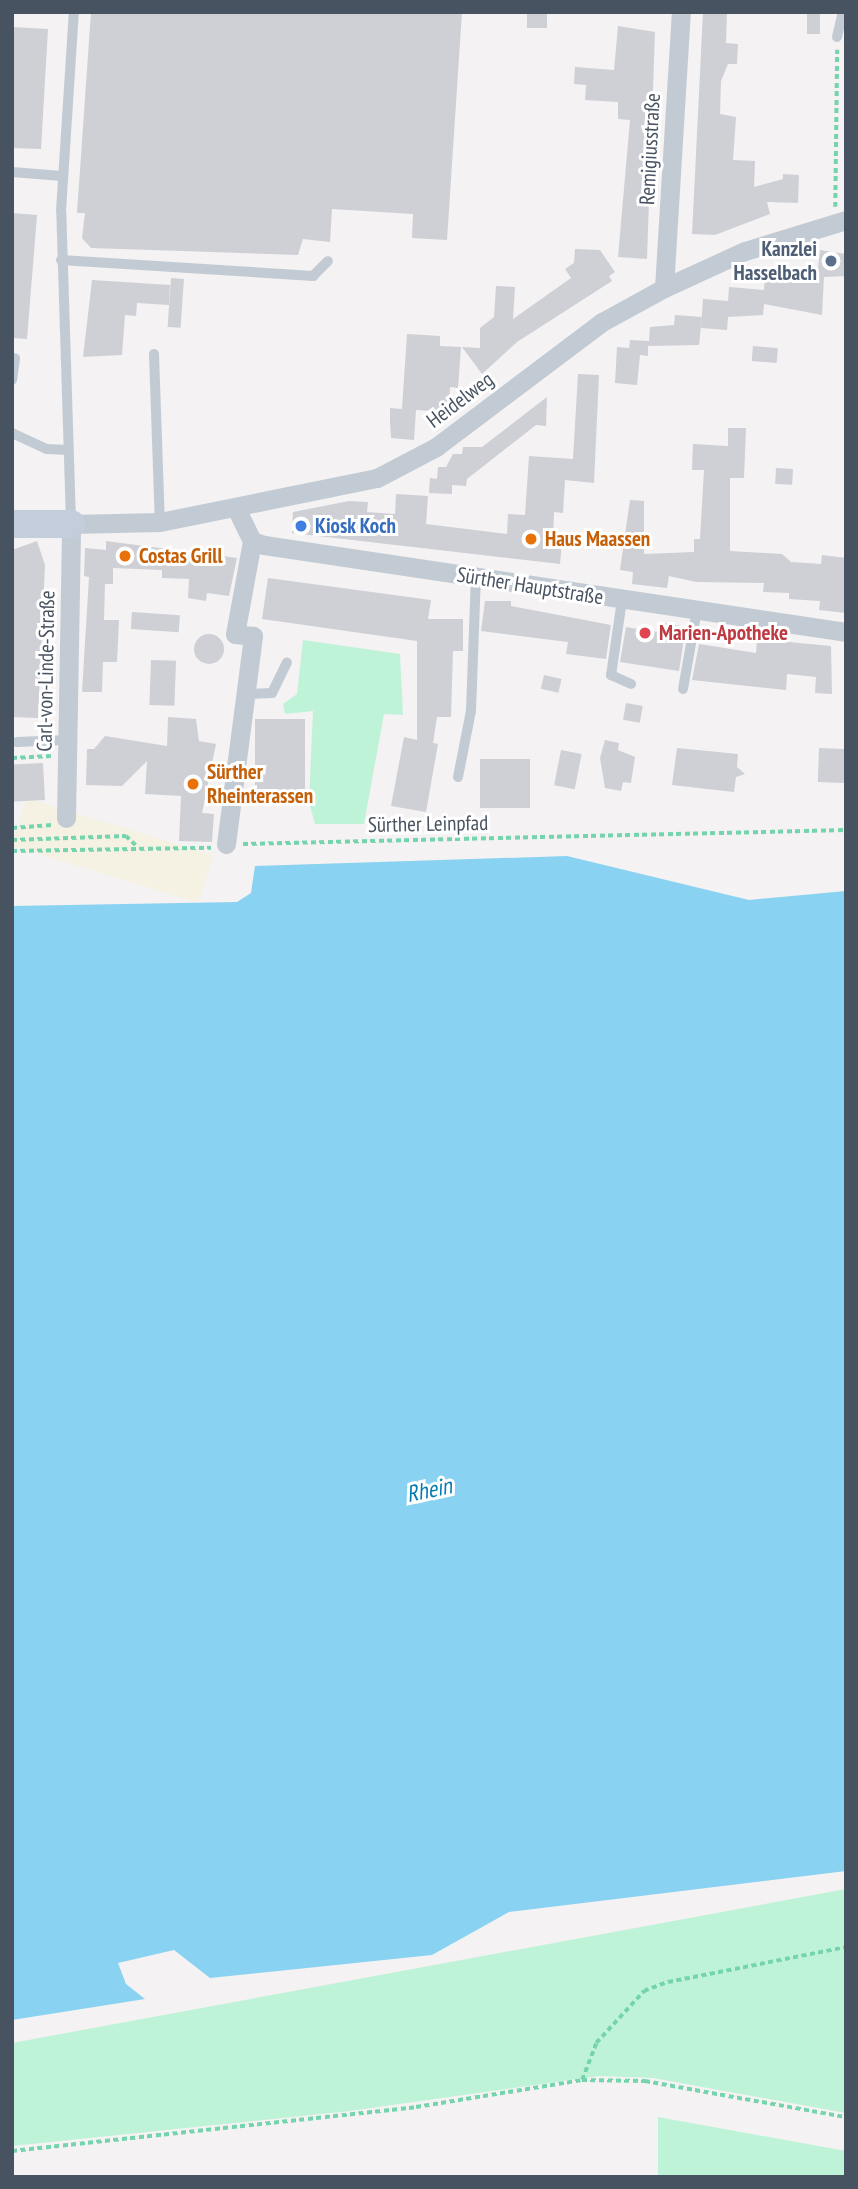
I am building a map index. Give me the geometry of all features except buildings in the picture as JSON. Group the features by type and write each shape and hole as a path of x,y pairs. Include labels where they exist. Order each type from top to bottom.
{"street":[{"name":"Remigiusstraße","path":"664,288 681,12"},
{"name":"Heidelweg","path":"71,524 160,522 348,487 399,469 602,322 664,288 745,251 840,222"},
{"path":"226,844 253,636 235,634 252,541 236,508"},
{"path":"12,524 71,524"},
{"name":"Carl-von-Linde-Straße","path":"66,818 71,524"},
{"name":"Sürther Hauptstraße","path":"252,541 476,578 846,632"}],"lane":[{"path":"71,524 61,260 62,176 74,12"},
{"path":"837,37 843,14"},
{"path":"12,172 62,176"},
{"path":"61,260 313,276 328,261"},
{"path":"153,354 160,522"},
{"path":"12,380 15,358"},
{"path":"12,433 47,449 68,450"},
{"path":"458,777 471,711 476,578"},
{"path":"622,600 611,675 631,684"},
{"path":"683,689 697,610"},
{"path":"245,694 272,693 285,676 287,662"},
{"path":"16,742 67,748"}],"path":[{"path":"837,37 840,222"},
{"path":"12,758 67,748"},
{"path":"12,828 47,827 66,818"},
{"name":"Sürther Leinpfad","path":"12,852 138,847 209,849 226,844 846,830"},
{"path":"12,840 126,836 138,847"},
{"path":"582,2080 596,2043 644,1991 668,1982 846,1947"},
{"path":"12,2151 416,2107 582,2080 645,2081 846,2117"}],"green space":[{"path":"303,640 400,654 403,715 384,714 364,824 315,824 309,802 313,711 285,714 283,704 297,694"},
{"path":"846,1889 846,2113 653,2078 599,2076 350,2111 12,2146 12,2043"},
{"path":"658,2117 846,2151 846,2177 658,2177"}],"sand":[{"path":"27,798 213,855 198,903 12,846"}],"water":[{"name":"Rhein","path":"567,856 749,900 846,891 846,1871 509,1912 432,1955 210,1978 174,1950 118,1963 126,1984 145,1999 12,2020 12,906 237,902 251,893 255,866"}],"place":[{"name":"Kanzlei Hasselbach","path":"831,261"},
{"name":"Kiosk Koch","path":"301,526"},
{"name":"Haus Maassen","path":"531,539"},
{"name":"Costas Grill","path":"125,556"},
{"name":"Marien-Apotheke","path":"645,633"},
{"name":"Sürther Rheinterassen","path":"193,784"}]}
